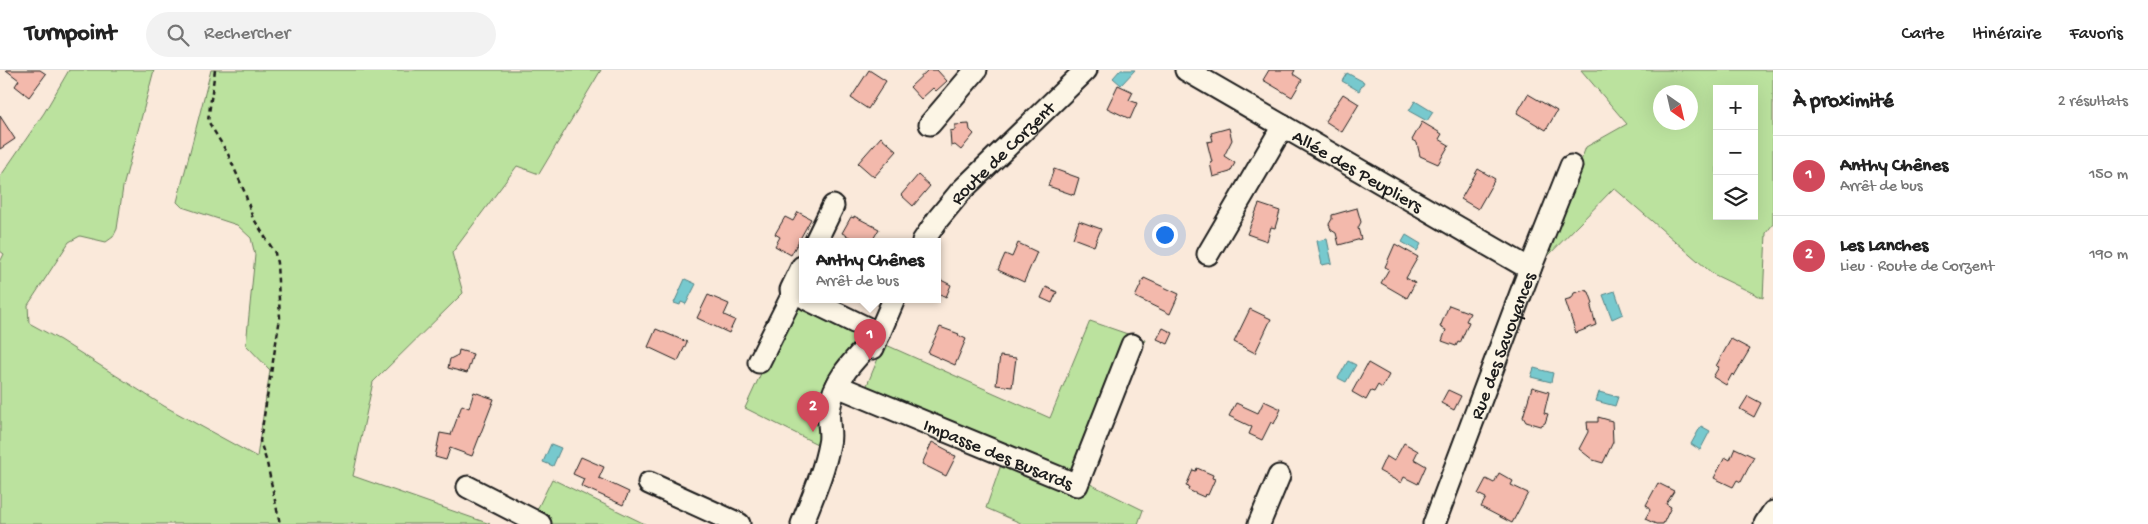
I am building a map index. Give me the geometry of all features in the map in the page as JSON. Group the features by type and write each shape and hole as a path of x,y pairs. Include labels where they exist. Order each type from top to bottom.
{"street":[{"path":"930,124 976,70"},
{"name":"Route de Corzent","path":"925,238 960,191 1086,70"},
{"name":"Allée des Peupliers","path":"1186,70 1530,268"},
{"path":"1208,254 1283,126"},
{"name":"Rue des Savoyances","path":"1434,524 1530,268 1571,166"},
{"path":"817,238 833,206"},
{"path":"799,273 791,290 799,295"},
{"path":"759,362 799,299"},
{"path":"815,303 878,334"},
{"path":"802,524 825,463 837,440 841,388 872,350 892,303"},
{"name":"Impasse des Busards","path":"841,388 1077,485 1132,345"},
{"path":"1259,524 1279,476"},
{"path":"648,482 739,524"},
{"path":"468,486 540,524"},
{"path":"1765,524 1773,512"}],"path":[{"path":"215,70 208,121 228,154 245,193 252,216 270,244 277,263 280,318 260,441 280,524"}],"green space":[{"path":"69,70 154,70 123,187 117,229 113,237 106,242 80,236 69,242 28,305 29,323 60,340 164,406 257,457 270,370 246,345 255,255 251,238 237,225 182,207 177,202 211,70 601,70 539,174 517,166 452,253 463,293 373,382 353,476 490,524 0,524 0,262 4,254 0,251 0,177 44,113"},
{"path":"1581,70 1773,70 1773,224 1766,233 1763,298 1713,274 1614,188 1544,260 1586,147 1627,124"},
{"path":"793,304 860,334 851,353 819,445 745,408"},
{"path":"1090,321 1145,340 1088,483 1143,510 1138,524 1023,524 986,508 1003,459 865,390 884,344 1050,418"},
{"path":"552,479 645,524 530,524"}],"water":[{"path":"1120,70 1135,70 1121,85 1113,78"},
{"path":"1347,73 1364,82 1359,91 1342,81"},
{"path":"1415,101 1433,112 1427,121 1409,111"},
{"path":"1406,235 1421,244 1417,251 1402,242"},
{"path":"1327,239 1332,263 1322,265 1317,241"},
{"path":"685,279 696,284 686,304 681,302 680,305 674,303"},
{"path":"1615,291 1623,314 1612,319 1603,295"},
{"path":"1348,361 1356,365 1346,382 1338,378"},
{"path":"1534,368 1553,373 1551,382 1531,377"},
{"path":"1599,392 1618,397 1615,406 1596,401"},
{"path":"1701,426 1710,431 1700,450 1691,444"},
{"path":"551,444 561,448 553,466 543,462"}],"building":[{"path":"6,70 40,70 46,74 29,97 15,86 19,80"},
{"path":"869,70 886,81 868,109 851,98"},
{"path":"928,70 937,70 947,81 936,91 933,88 921,99 910,87"},
{"path":"1269,70 1295,70 1293,74 1302,80 1292,97 1263,80"},
{"path":"1118,85 1133,92 1129,100 1137,103 1130,119 1107,108"},
{"path":"1343,94 1359,104 1342,132 1325,121"},
{"path":"1528,94 1557,111 1546,130 1517,113"},
{"path":"0,116 15,139 0,149"},
{"path":"1422,122 1442,134 1439,139 1449,145 1438,164 1420,156 1417,143 1412,140"},
{"path":"969,124 970,130 974,134 961,150 955,145 951,146 950,131 955,130 955,125"},
{"path":"1229,128 1232,140 1224,156 1235,163 1230,172 1213,177 1210,163 1212,162 1207,142 1213,141 1211,133"},
{"path":"881,137 897,151 874,177 858,163"},
{"path":"1054,169 1079,178 1074,195 1048,186"},
{"path":"1478,169 1495,179 1478,209 1461,199"},
{"path":"918,175 930,186 913,206 901,195"},
{"path":"1259,204 1280,211 1275,228 1271,227 1267,241 1247,234"},
{"path":"1357,208 1361,222 1358,228 1361,239 1339,245 1336,233 1331,230 1329,224 1332,215"},
{"path":"798,212 811,219 791,255 775,246 780,237 775,234 785,217 793,221"},
{"path":"854,216 879,229 874,238 851,238 842,233 851,217 854,218"},
{"path":"1079,221 1101,229 1094,246 1073,238"},
{"path":"1018,243 1037,252 1024,282 998,270 1005,254 1012,257"},
{"path":"1395,244 1418,257 1406,278 1415,283 1407,298 1381,283 1389,269 1385,267"},
{"path":"1144,278 1179,294 1170,314 1135,297"},
{"path":"941,280 951,285 946,297 941,294"},
{"path":"1046,287 1057,292 1052,303 1041,298"},
{"path":"1585,290 1589,292 1593,303 1591,307 1596,325 1576,333 1565,300 1572,298 1574,293"},
{"path":"708,295 729,304 724,315 735,320 729,333 697,318"},
{"path":"1449,305 1470,313 1466,321 1469,322 1460,343 1458,342 1456,346 1442,341 1446,330 1440,327"},
{"path":"1250,309 1271,319 1255,353 1234,342"},
{"path":"940,327 959,334 966,339 955,365 928,353"},
{"path":"1163,328 1173,333 1168,344 1157,339"},
{"path":"656,329 687,342 678,361 648,347"},
{"path":"1731,339 1750,349 1734,376 1732,374 1726,385 1713,377 1719,367 1716,366"},
{"path":"459,350 473,354 467,373 448,368 450,359 458,355"},
{"path":"1000,356 1016,358 1012,387 996,385"},
{"path":"1368,363 1389,375 1382,388 1378,385 1374,392 1371,391 1366,400 1352,392"},
{"path":"1532,387 1549,392 1544,413 1548,414 1545,423 1540,426 1526,422 1523,417"},
{"path":"1448,390 1461,396 1454,410 1441,403"},
{"path":"474,392 494,399 472,456 450,448 446,460 435,457 440,433 451,435 462,405 469,408"},
{"path":"1748,396 1761,403 1754,417 1740,409"},
{"path":"1264,401 1281,409 1274,424 1271,422 1262,440 1249,434 1252,427 1229,416 1236,403 1258,413"},
{"path":"1598,417 1612,421 1613,442 1603,463 1593,460 1579,449 1588,432 1587,422 1598,422"},
{"path":"932,442 956,456 946,476 922,464"},
{"path":"1404,443 1418,451 1414,459 1426,466 1418,484 1404,477 1401,483 1379,471 1386,456 1394,461"},
{"path":"1735,448 1754,457 1741,482 1737,480 1733,487 1714,478 1725,457 1730,460"},
{"path":"581,457 604,467 599,478 629,492 623,505 581,486 584,479 573,474"},
{"path":"1197,468 1213,475 1212,478 1215,479 1208,495 1205,494 1204,497 1188,490 1189,487 1186,486 1193,470 1196,471"},
{"path":"1499,473 1513,481 1511,485 1528,493 1512,523 1481,507 1486,498 1478,494 1486,479 1494,483"},
{"path":"1658,483 1674,491 1666,504 1671,507 1663,524 1656,524 1645,519 1650,510 1646,505"}],"place":[{"name":"Anthy Chênes","path":"870,360"},
{"name":"Les Lanches","path":"813,432"}]}
